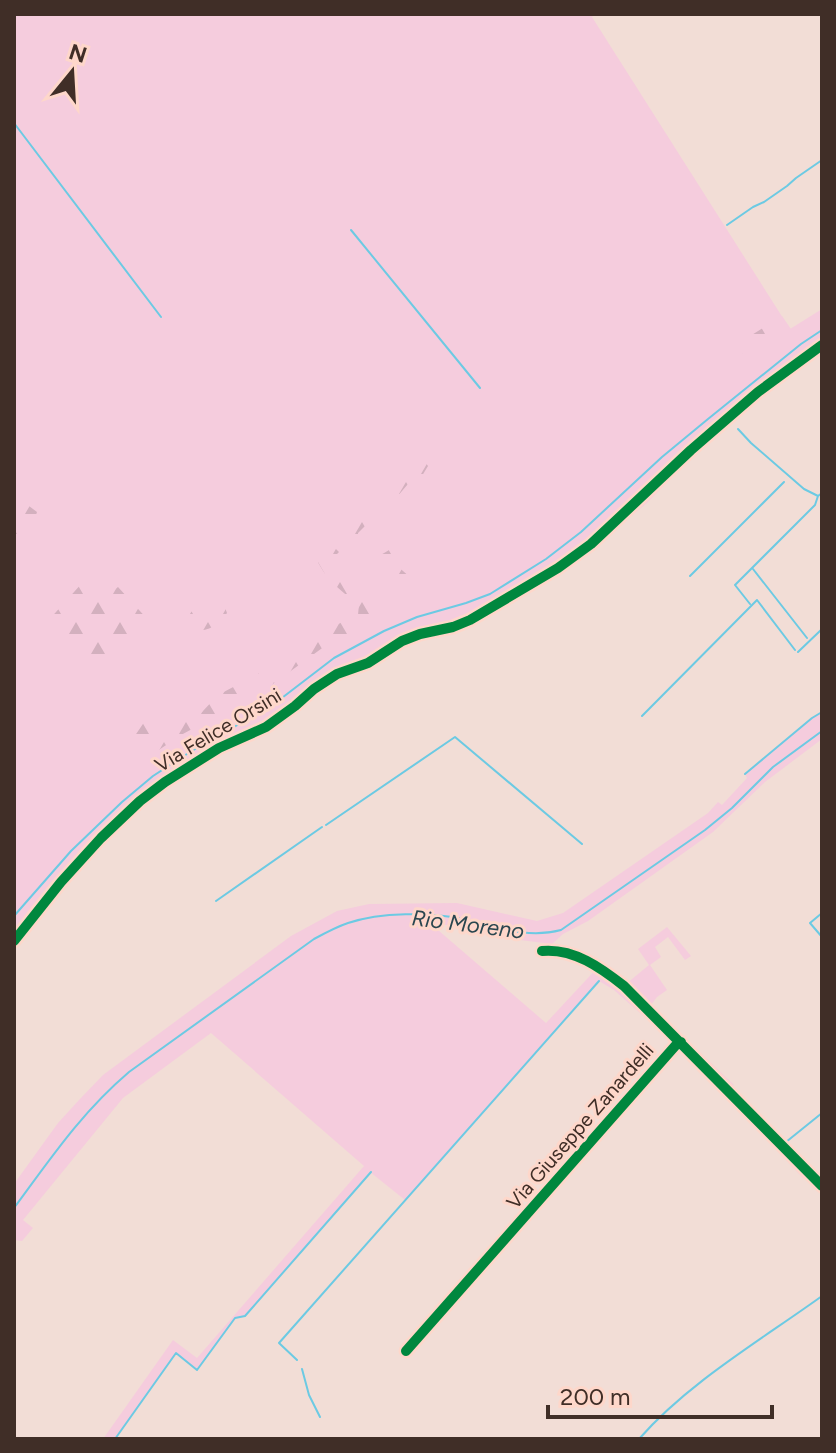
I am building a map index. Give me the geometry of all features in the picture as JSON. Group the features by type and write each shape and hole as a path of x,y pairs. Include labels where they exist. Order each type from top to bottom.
{"street":[{"name":"Via Felice Orsini","path":"14,941 91,849 125,814 165,782 219,748 266,727 337,674 368,663 402,641 470,620 538,582 591,544 740,407 822,345"},
{"path":"542,951 567,953 601,969 624,986 681,1042"},
{"name":"Via Giuseppe Zanardelli","path":"406,1351 681,1042 822,1186"}],"green space":[{"path":"14,14 595,14 592,17 790,329 822,309 822,351 695,454 647,503 576,562 468,626 420,638 371,666 331,683 281,723 214,757 158,793 92,854 14,948"},
{"path":"782,316 791,329 747,363 742,357 747,338"},
{"path":"421,457 428,466 414,489 408,484 396,498 388,492 389,485"},
{"path":"370,505 377,514 353,542 337,525"},
{"path":"29,506 37,512 30,533 14,548 14,524"},
{"path":"327,540 339,552 327,564 358,594 367,586 391,612 325,646 266,689 181,735 138,764 102,797 100,788 137,749 132,740 147,718 155,724 202,712 218,695 300,652 325,630 358,615 359,604 333,583 315,555"},
{"path":"389,550 400,558 395,564 419,585 412,590 401,586 385,572 375,575 376,560"},
{"path":"83,582 105,597 118,587 150,622 104,664 47,622"},
{"path":"218,600 223,602 227,613 219,622 204,630 187,630 189,616 195,608"},
{"path":"822,712 822,739 765,782 713,832 552,944 504,938 459,926 431,924 546,1023 600,965 626,984 649,965 638,949 667,927 691,956 685,960 668,937 655,947 661,957 650,965 667,990 651,1005 734,1085 728,1090 811,1175 803,1178 676,1045 614,990 599,981 405,1200 370,1172 245,1316 235,1318 197,1370 176,1354 115,1439 103,1439 173,1340 197,1358 364,1166 211,1033 123,1098 23,1220 33,1228 22,1241 14,1240 14,1184 58,1123 103,1075 291,936 337,911 369,904 457,903 537,921 563,913 708,813 718,802 722,805 747,778 745,774"}],"waterway":[{"path":"14,123 161,317"},
{"path":"727,225 822,160"},
{"path":"351,230 480,388"},
{"path":"14,916 71,851 153,776 274,704 334,658 417,617 490,594 546,559 581,532 662,457 822,330"},
{"path":"738,429 804,489 818,496 822,493"},
{"path":"690,576 784,482"},
{"path":"750,604 735,585 815,505 818,496"},
{"path":"753,569 807,638"},
{"path":"642,716 757,600 795,650"},
{"path":"798,652 822,629"},
{"path":"745,774 822,712"},
{"name":"Rio Moreno","path":"14,1208 81,1120 129,1072 314,939 361,919 406,914 464,919 524,933 561,930 705,830 773,767 822,731"},
{"path":"326,825 455,737 582,844"},
{"path":"216,901 322,827"},
{"path":"822,913 810,923 822,937"},
{"path":"297,1360 279,1343 599,981"},
{"path":"786,1142 822,1113"},
{"path":"115,1439 176,1353 197,1370 235,1318 245,1316 371,1172"},
{"path":"639,1439 703,1380 822,1296"},
{"path":"302,1369 309,1395 320,1417"}],"cycle path":[{"path":"14,941 101,838 165,782 219,748 266,727 337,674 368,663 402,641 470,620 558,568 591,544 758,392 822,345"},
{"path":"542,951 576,956 624,986 822,1186"},
{"path":"406,1351 681,1042"}]}
